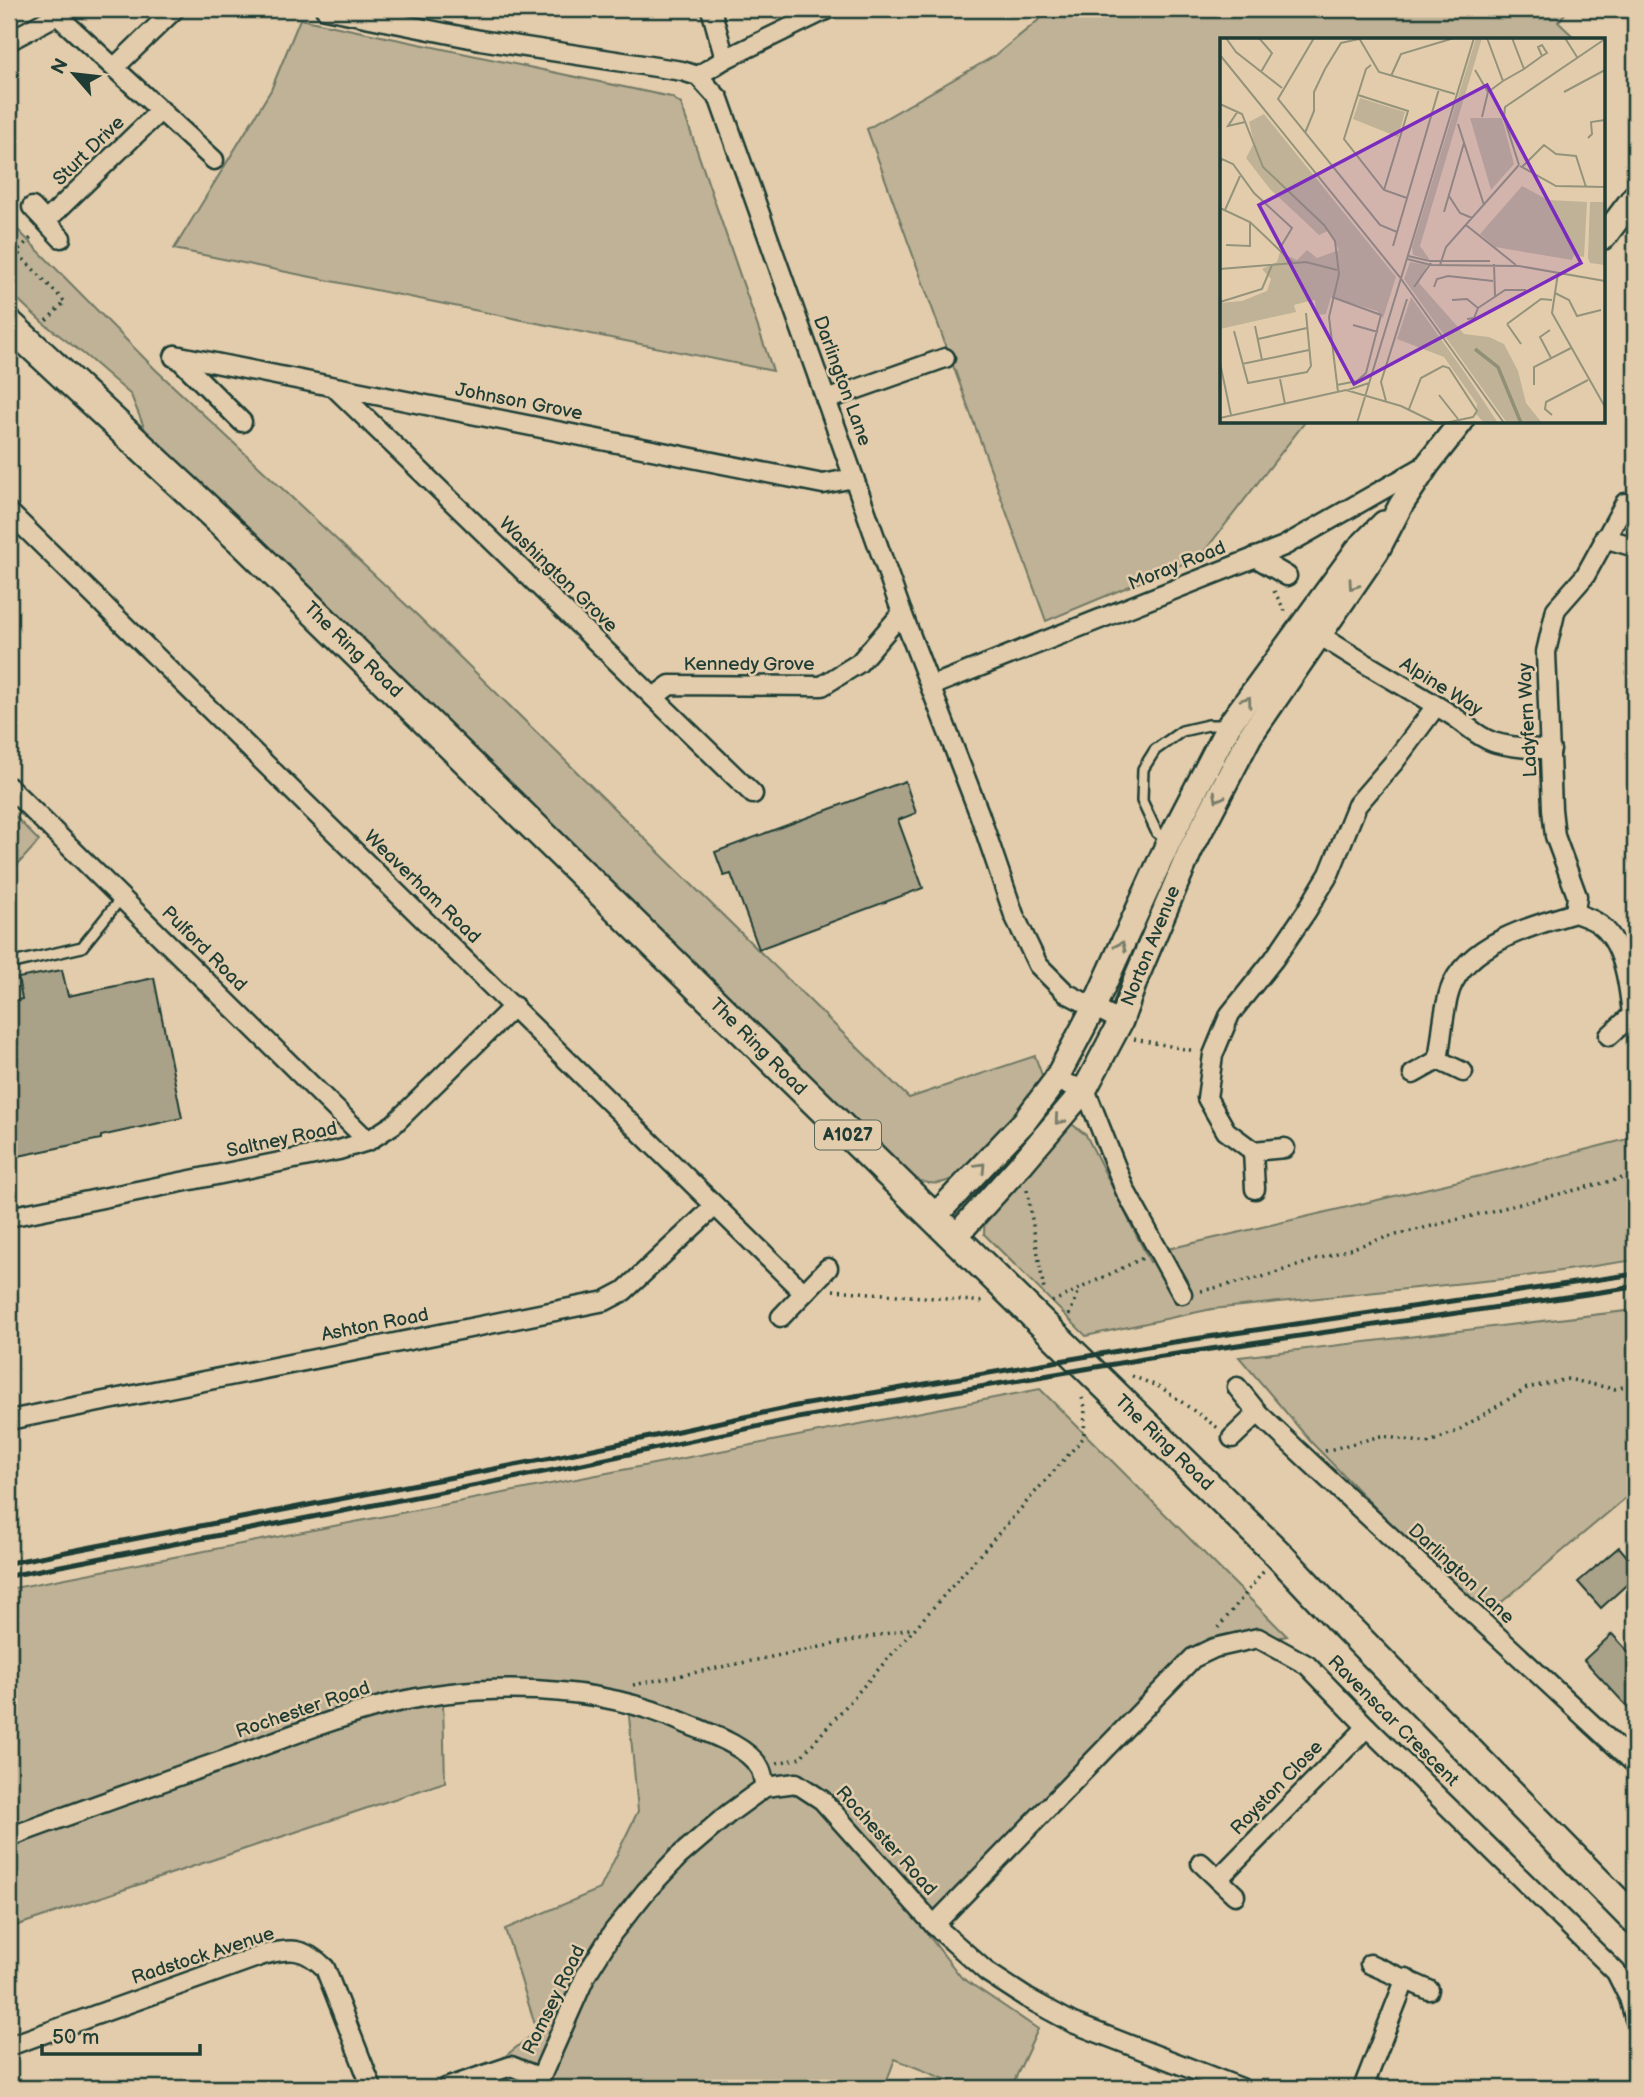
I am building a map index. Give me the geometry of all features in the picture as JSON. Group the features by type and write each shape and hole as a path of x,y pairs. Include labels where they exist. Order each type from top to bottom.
{"main road":[{"name":"The Ring Road","path":"9,324 246,545 1278,1554 1635,1920"}],"street":[{"path":"115,66 175,9"},
{"path":"325,9 480,40 682,71 698,76 725,59 828,9"},
{"path":"710,9 725,59"},
{"path":"9,41 57,12 214,160"},
{"name":"Darlington Lane","path":"698,76 719,99 902,613 979,813 1014,915 1038,965 1066,993 1118,1028"},
{"name":"Sturt Drive","path":"46,222 161,110"},
{"path":"32,207 61,238"},
{"path":"1606,235 1632,207"},
{"name":"Johnson Grove","path":"242,422 175,356 823,484 854,478"},
{"path":"826,400 945,358"},
{"name":"Washington Grove","path":"333,387 753,794"},
{"name":"Norton Avenue","path":"954,1238 1085,1089 1118,1028 1179,846 1229,725 1377,551 1401,505 1459,424"},
{"name":"Moray Road","path":"931,686 1284,546 1428,464"},
{"name":"Ladyfern Way","path":"1575,913 1577,896 1555,836 1552,809 1546,652 1556,609 1585,576 1625,503"},
{"name":"Weaverham Road","path":"9,512 715,1206 806,1291"},
{"path":"1604,538 1635,547"},
{"path":"1255,557 1287,576"},
{"name":"Kennedy Grove","path":"653,697 670,685 822,686 859,663 902,613"},
{"name":"Norton Avenue","path":"934,1217 1024,1122 1055,1081 1179,846 1250,736 1311,629"},
{"name":"Alpine Way","path":"1311,629 1376,672 1456,717 1471,732 1510,746 1551,750"},
{"path":"1285,1148 1254,1151 1226,1131 1207,1098 1213,1055 1230,1014 1274,959 1329,874 1357,805 1395,761 1436,706"},
{"name":"Pulford Road","path":"9,787 368,1141"},
{"path":"1438,1060 1450,990 1468,962 1501,939 1533,925 1575,913 1598,923 1615,943 1629,986 1634,1016 1609,1036"},
{"name":"Saltney Road","path":"9,1217 340,1150 368,1141 394,1124 514,1006"},
{"path":"1438,1060 1463,1072"},
{"path":"1413,1074 1438,1060"},
{"path":"1055,1081 1085,1089 1125,1190 1182,1294"},
{"path":"1254,1151 1255,1189"},
{"name":"Ashton Road","path":"9,1420 605,1301 624,1291 715,1206"},
{"path":"781,1317 828,1268"},
{"name":"Darlington Lane","path":"1237,1387 1258,1413 1635,1765"},
{"path":"1232,1438 1258,1413"},
{"name":"Ravenscar Crescent","path":"934,1925 1193,1658 1214,1648 1258,1638 1307,1665 1616,1972 1629,1998 1635,2019"},
{"name":"Rochester Road","path":"9,1837 323,1724 386,1704 446,1694 547,1690 597,1697 682,1721 729,1742 749,1755 760,1767"},
{"name":"Royston Close","path":"1218,1879 1367,1727"},
{"path":"760,1767 765,1787"},
{"name":"Rochester Road","path":"765,1787 796,1783 822,1800 934,1925 987,1972 1073,2023 1241,2088"},
{"name":"Romsey Road","path":"538,2083 586,1975 612,1932 678,1857 728,1814 765,1787"},
{"path":"1201,1863 1235,1895"},
{"name":"Radstock Avenue","path":"9,2046 263,1955 283,1950 298,1950 313,1956 325,1968 372,2088"},
{"path":"1370,1964 1429,1990"},
{"path":"1363,2088 1406,1978"},
{"path":"446,2088 512,2066 538,2083"}],"lane":[{"path":"1179,846 1157,833 1142,801 1143,769 1155,750 1182,731 1208,725 1229,725 1250,736"},
{"path":"9,964 82,947 122,897"}],"path":[{"path":"9,259 46,222"},
{"path":"9,244 65,302 45,322"},
{"path":"1273,589 1288,617 1311,629"},
{"path":"1118,1028 1213,1055"},
{"path":"1023,1162 1044,1292"},
{"path":"1202,1291 1262,1277 1384,1238 1635,1175"},
{"path":"1070,1322 1068,1314 1080,1289 1157,1251"},
{"path":"806,1291 988,1302"},
{"path":"1129,1374 1162,1388 1232,1438"},
{"path":"1310,1462 1318,1454 1381,1436 1427,1443 1455,1432 1527,1388 1568,1379 1614,1389 1635,1384"},
{"path":"760,1767 800,1758 1084,1437"},
{"path":"1214,1648 1210,1638 1278,1554"},
{"path":"625,1687 916,1628"}],"shaded area":[{"path":"1052,9 1569,9 1558,22 1575,38 1220,38 1220,424 1303,424 1200,557 1046,621 867,129 996,55"},
{"path":"300,19 671,97 681,104 773,371 174,249 271,90"},
{"path":"9,221 156,370 418,616 909,1098 1035,1056 1043,1078 985,1151 959,1175 947,1181 929,1183 911,1176 148,437 131,395 42,322 9,291"},
{"path":"9,810 39,841 9,874"},
{"path":"1069,1122 1086,1135 1150,1262 1168,1249 1635,1137 1635,1260 1513,1278 1212,1309 1086,1336 984,1234 985,1211"},
{"path":"1635,1310 1635,1490 1483,1618 1311,1442 1239,1357"},
{"path":"1040,1389 1287,1636 1211,1650 929,1936 961,1977 1038,2029 1011,2088 967,2088 895,2059 884,2088 465,2088 537,2031 505,1929 600,1889 638,1811 627,1695 443,1702 445,1782 9,1928 9,1589"}],"building":[{"path":"905,781 916,813 898,820 923,888 759,949 731,874 724,876 715,852"},
{"path":"62,970 68,996 154,978 182,1118 101,1136 101,1139 9,1158 9,1002 22,999 18,978"},
{"path":"1619,1547 1635,1566 1635,1577 1601,1608 1578,1582"},
{"path":"1612,1634 1635,1659 1635,1715 1584,1660"}],"railway":[{"path":"9,1563 551,1458 796,1406 1147,1346 1635,1274"},
{"path":"9,1576 554,1470 798,1418 1149,1358 1635,1287"}]}
